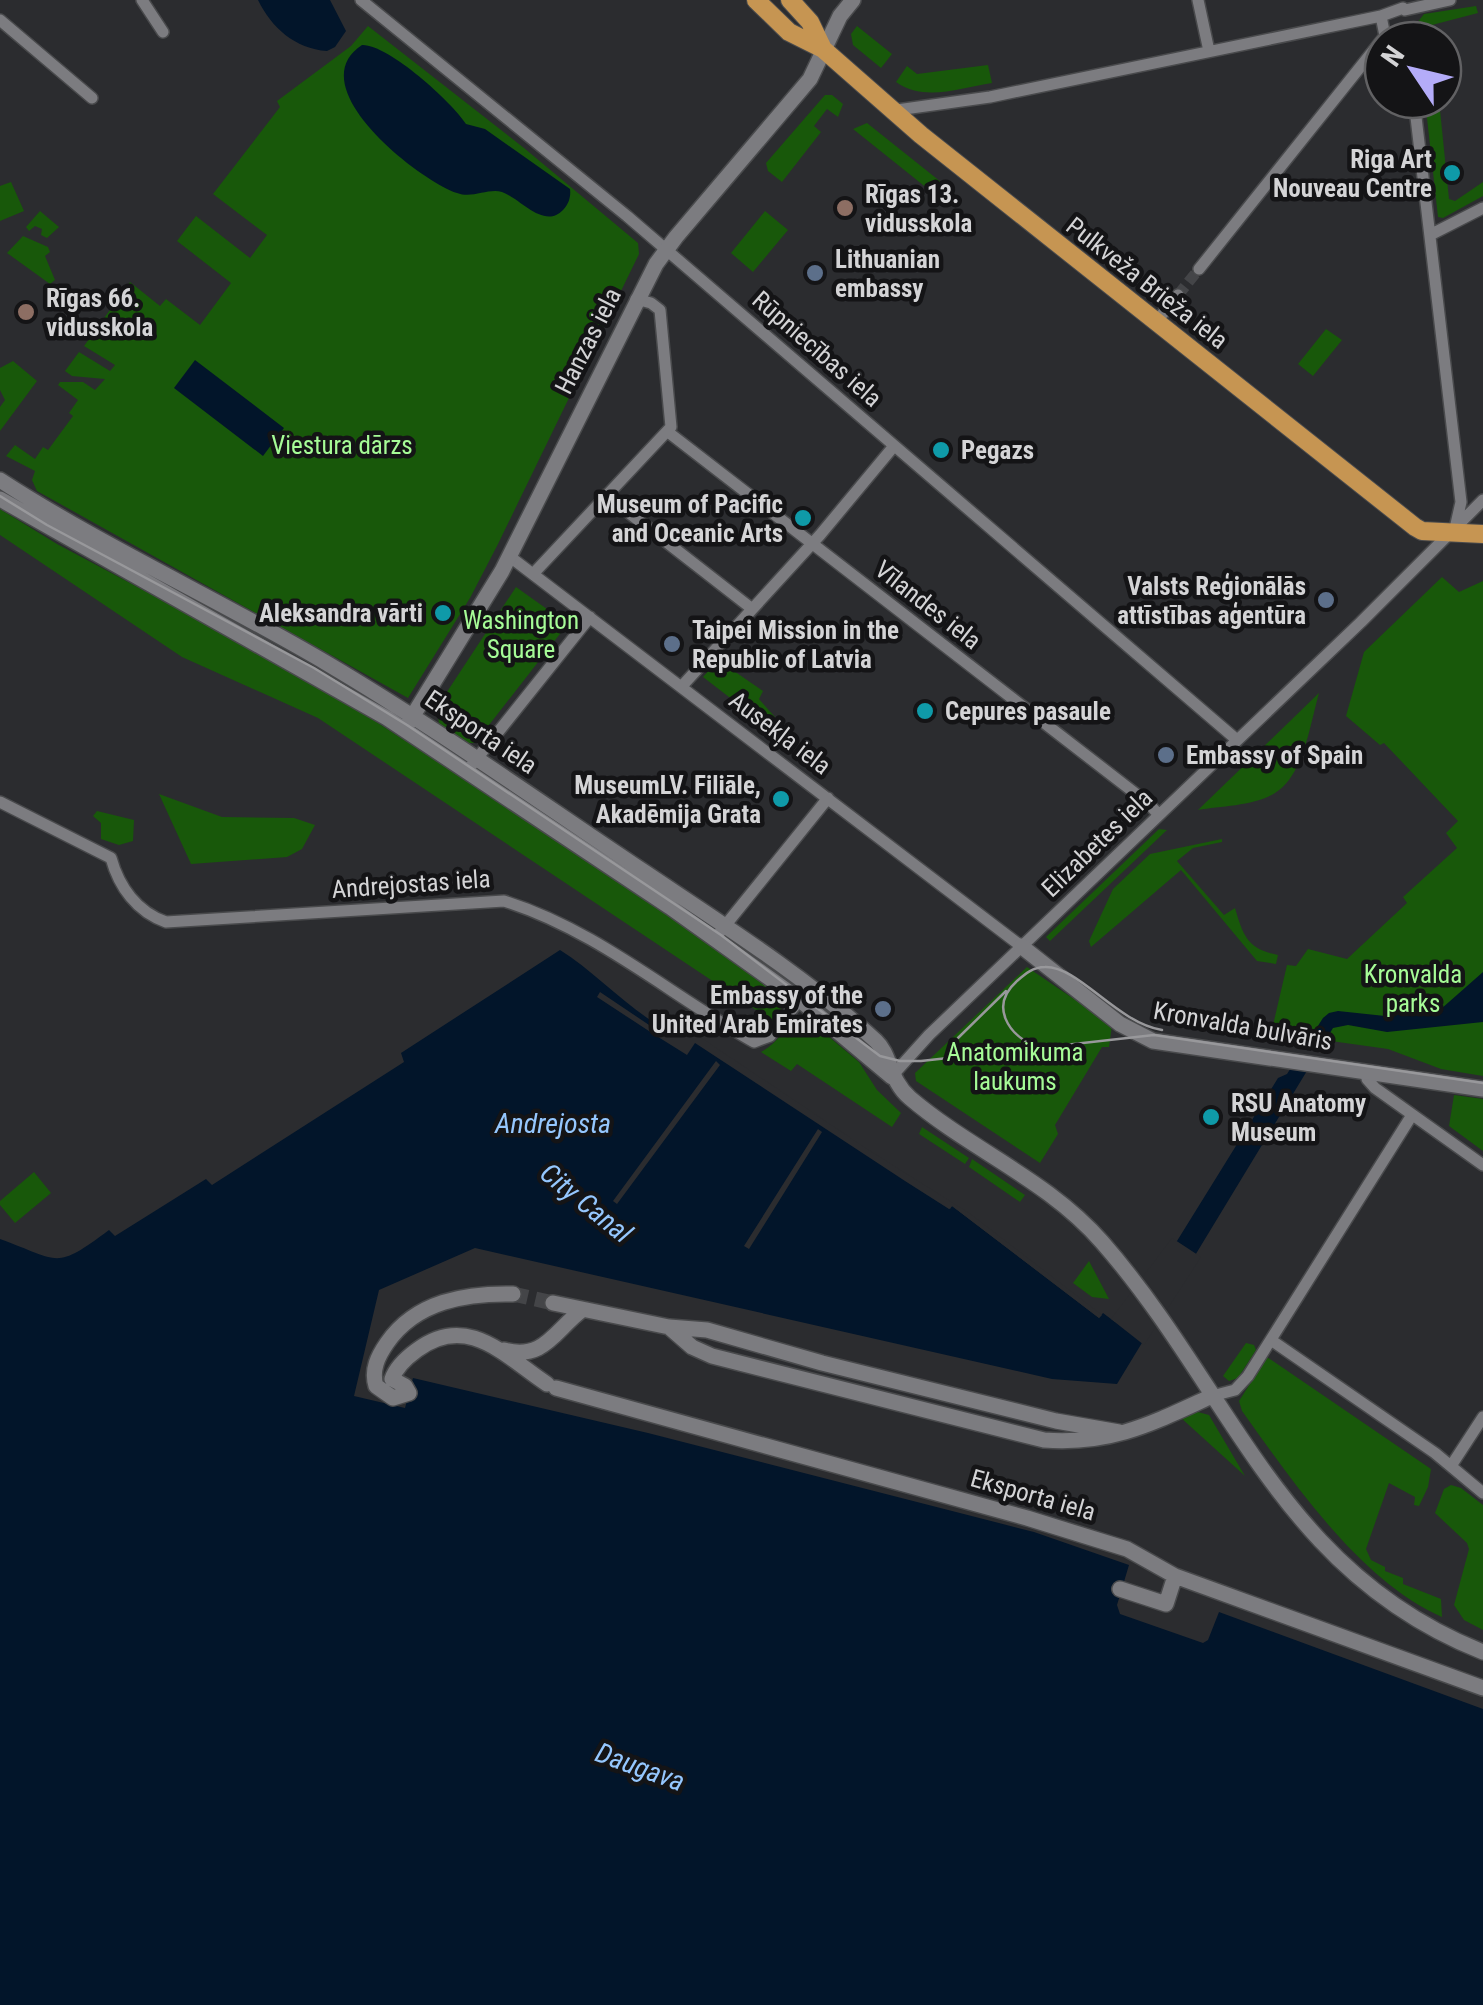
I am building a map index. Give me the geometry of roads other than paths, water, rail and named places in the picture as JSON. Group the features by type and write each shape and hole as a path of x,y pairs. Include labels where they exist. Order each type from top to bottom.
{"main road":[{"name":"Pulkveža Brieža iela","path":"756,0 790,32 824,49 921,135 1415,527 1422,531 1483,534"},
{"name":"Pulkveža Brieža iela","path":"790,0 810,22 824,49"}],"street":[{"path":"142,0 164,32"},
{"name":"Hanzas iela","path":"409,723 510,556 636,299 666,250 810,79 840,16 853,0"},
{"path":"1198,0 1209,51"},
{"path":"897,110 990,96 1381,16 1403,6 1450,0"},
{"name":"Rūpniecības iela","path":"370,3 666,250 1237,740"},
{"path":"1381,16 1382,20"},
{"path":"0,20 92,98"},
{"path":"1198,269 1363,63"},
{"path":"1416,120 1462,502 1452,532"},
{"path":"1430,235 1483,208"},
{"path":"1156,322 1178,295"},
{"path":"533,574 668,432 672,419 660,310 652,303 636,299"},
{"name":"Vīlandes iela","path":"668,432 1134,792 1159,816"},
{"path":"682,686 894,446"},
{"name":"Eksporta iela","path":"0,480 276,635 472,765 882,1045 892,1076"},
{"path":"606,495 751,608"},
{"name":"Eksporta iela","path":"0,499 409,723"},
{"name":"Elizabetes iela","path":"892,1076 914,1050 1483,500"},
{"name":"Ausekļa iela","path":"510,556 1022,946"},
{"path":"472,765 590,616"},
{"path":"720,932 828,798"},
{"name":"Andrejostas iela","path":"0,802 111,858 125,892 166,922 504,900 596,941 754,1042 770,1036 805,994"},
{"name":"Kronvalda bulvāris","path":"1022,946 1120,1024 1153,1041 1483,1089"},
{"name":"Eksporta iela","path":"805,994 927,1112 1025,1175 1075,1214 1135,1283 1283,1500 1344,1564 1405,1613 1483,1652"},
{"path":"882,1045 899,1051 914,1050"},
{"path":"1367,1072 1371,1084 1483,1165"},
{"path":"669,1328 712,1356 1007,1432 1077,1442 1149,1426 1212,1396 1235,1390 1272,1340 1412,1114"},
{"path":"513,1294 480,1295 442,1302 420,1311 381,1352 373,1378 376,1386 392,1398 409,1393 392,1379 395,1370 442,1336 457,1334 500,1349 527,1353 554,1340 582,1310"},
{"path":"553,1303 610,1312 669,1328 701,1329 1037,1416 1102,1432 1119,1432"},
{"path":"1272,1340 1451,1466 1483,1493"},
{"name":"Eksporta iela","path":"500,1349 552,1386 1127,1549 1176,1576 1483,1688"},
{"path":"1451,1466 1483,1417"},
{"path":"1120,1589 1166,1604 1176,1576"}],"water":[{"path":"258,0 330,0 346,31 335,47 327,51 305,46 277,27"},
{"path":"362,45 403,64 434,89 466,124 485,129 570,189 565,208 556,215 540,215 502,192 457,193 416,170 371,129 354,106 345,83 346,63"},
{"path":"195,360 284,428 263,456 174,388"},
{"path":"560,950 661,1027 699,1042 950,1209 952,1206 1099,1318 1103,1313 1115,1322 1177,1241 1278,1078 1287,1074 1323,1018 1338,1011 1385,1016 1441,1009 1483,972 1483,1022 1387,1032 1348,1025 1333,1028 1117,1384 1052,1379 475,1248 379,1290 354,1396 405,1408 413,1378 648,1433 1034,1532 1129,1565 1117,1605 1120,1614 1203,1643 1208,1640 1219,1612 1483,1709 1483,2005 0,2005 0,1239 57,1258 77,1252 109,1230 115,1236 206,1179 212,1185 404,1062 401,1053"}],"tunnel":[{"path":"1178,295 1199,269"},
{"path":"513,1294 553,1303"}],"tram line":[{"path":"0,496 314,668 407,725 721,935 880,1056 921,1061 1154,1035 1483,1083"},
{"path":"1037,1047 1018,1035 1003,1010 1004,1000 1017,981 1041,967 1071,975 1130,1017 1162,1030"},
{"path":"958,1038 1006,991"}],"place":[{"name":"Riga Art Nouveau Centre","path":"1452,173"},
{"name":"Rīgas 13. vidusskola","path":"845,208"},
{"name":"Lithuanian embassy","path":"815,273"},
{"name":"Rīgas 66. vidusskola","path":"26,312"},
{"name":"Pegazs","path":"941,450"},
{"name":"Museum of Pacific and Oceanic Arts","path":"803,518"},
{"name":"Valsts Reģionālās attīstības aģentūra","path":"1326,600"},
{"name":"Aleksandra vārti","path":"443,613"},
{"name":"Taipei Mission in the Republic of Latvia","path":"672,644"},
{"name":"Cepures pasaule","path":"925,711"},
{"name":"Embassy of Spain","path":"1166,755"},
{"name":"MuseumLV. Filiāle, Akadēmija Grata","path":"781,799"},
{"name":"Embassy of the United Arab Emirates","path":"883,1009"},
{"name":"RSU Anatomy Museum","path":"1211,1117"}],"park label":[{"name":"Viestura dārzs","path":"342,445"},
{"name":"Washington Square","path":"521,634"},
{"name":"Kronvalda parks","path":"1413,988"},
{"name":"Anatomikuma laukums","path":"1015,1066"}],"water label":[{"name":"Andrejosta","path":"553,1123"},
{"name":"City Canal","path":"586,1203"},
{"name":"Daugava","path":"640,1767"}]}
